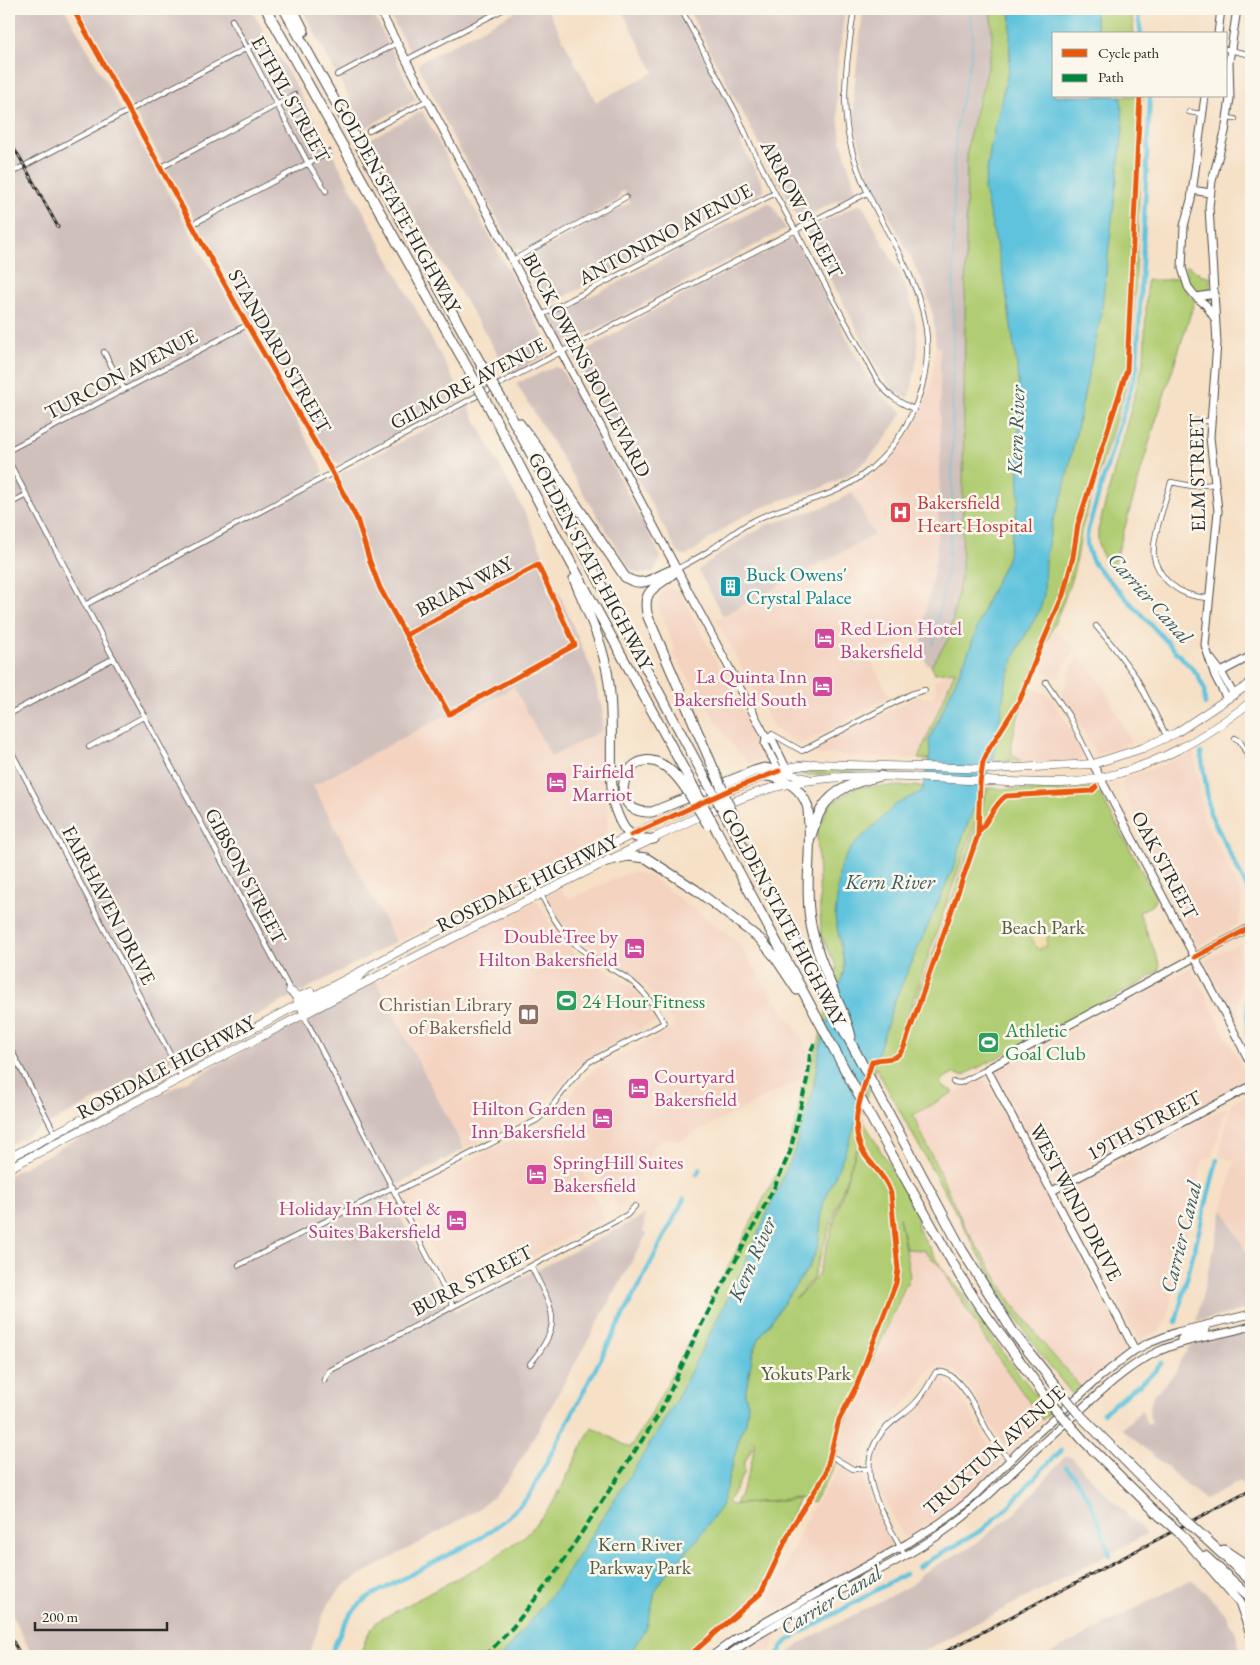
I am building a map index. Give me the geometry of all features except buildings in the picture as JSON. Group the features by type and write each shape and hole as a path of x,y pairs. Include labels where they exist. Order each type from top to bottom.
{"highway":[{"path":"259,9 300,70"},
{"name":"GOLDEN STATE HIGHWAY","path":"266,9 475,381 689,787 747,886 865,1107 978,1304 1052,1405 1084,1441 1220,1575"},
{"name":"GOLDEN STATE HIGHWAY","path":"284,9 501,398 705,778 733,823 737,836 980,1280 1013,1332 1079,1414 1207,1540 1243,1566"},
{"path":"293,9 310,44 315,62"},
{"path":"501,398 538,448 625,578 635,583 641,583 668,571 678,569"},
{"path":"557,537 590,619 607,669 611,705 614,802 617,814 631,835 639,839 654,839"},
{"path":"678,569 671,577 650,590 646,600 647,612 715,772 733,823"},
{"path":"689,787 668,767 651,761 640,763 631,768 623,784 624,797 629,804 637,810 652,812 764,768 782,772 790,784 799,792 806,804 810,836 808,899 810,918 821,962 848,1026 852,1045"},
{"path":"766,776 782,772"},
{"path":"810,836 822,808 836,793 860,781 882,776"},
{"path":"607,861 628,856 646,858 717,906 760,938 817,1016"},
{"path":"1243,1566 1251,1581"},
{"path":"1220,1575 1251,1598"},
{"path":"1220,1575 1240,1602 1251,1634"}],"main road":[{"name":"BUCK OWENS BOULEVARD","path":"379,9 562,351 628,479 678,569 766,737 765,744 782,772"},
{"path":"1218,32 1221,9"},
{"name":"ELM STREET","path":"1230,697 1215,676 1205,640 1218,511 1210,448 1217,356 1215,294 1209,219 1210,193 1224,142 1230,98 1228,50 1237,9"},
{"path":"1205,98 1192,190 1184,226 1182,268 1187,285 1196,297 1206,304 1215,319"},
{"path":"1192,190 1210,193"},
{"path":"1196,297 1215,294"},
{"path":"1208,655 1221,672 1230,697"},
{"path":"1221,672 1251,656"},
{"path":"770,789 782,772 813,764 995,769 1093,764 1137,750 1184,728 1251,683"},
{"name":"ROSEDALE HIGHWAY","path":"9,1168 303,1014 607,861 717,809 770,789 790,784 844,777 882,776 1000,782 1066,783 1101,778 1174,753 1211,731 1251,702"},
{"name":"OAK STREET","path":"1093,764 1251,1064"},
{"path":"782,772 815,780"},
{"name":"ROSEDALE HIGHWAY","path":"9,1158 368,967 535,882 713,797 766,776"},
{"path":"987,1069 1251,927"},
{"path":"290,991 299,998 353,971 368,967"},
{"path":"303,1014 307,1006 354,981 368,967"},
{"path":"169,1084 169,1078 176,1075 177,1069"},
{"name":"WESTWIND DRIVE","path":"987,1069 1135,1350"},
{"name":"19TH STREET","path":"1052,1192 1251,1086"},
{"path":"1181,1343 1181,1339 1184,1336 1236,1323 1251,1315"},
{"name":"TRUXTUN AVENUE","path":"712,1656 735,1639 924,1534 955,1512 1049,1422 1101,1376 1135,1350 1177,1332 1251,1315"},
{"name":"TRUXTUN AVENUE","path":"727,1656 782,1622 905,1556 943,1532 976,1508 1041,1444 1108,1385 1144,1359 1156,1352 1181,1343 1251,1326"},
{"path":"976,1508 983,1494 1010,1467 1010,1460"}],"street":[{"name":"STANDARD STREET","path":"73,9 246,324 332,472 357,519 375,575 448,714"},
{"path":"406,60 504,9"},
{"name":"ARROW STREET","path":"681,9 737,114 752,148 795,231 879,383 896,400 914,409"},
{"path":"678,569 754,520 830,494 855,481 887,453 902,432 914,409 922,387 927,337 922,309 910,274 868,193 854,159 846,119 845,84 854,9"},
{"name":"ETHYL STREET","path":"232,20 308,163 326,191"},
{"path":"9,174 264,39"},
{"path":"337,75 397,43"},
{"path":"1228,50 1251,54"},
{"path":"160,168 295,95"},
{"path":"369,131 428,100"},
{"path":"1189,112 1202,114"},
{"path":"1227,118 1236,118"},
{"path":"191,225 329,152"},
{"name":"ANTONINO AVENUE","path":"542,315 775,193"},
{"name":"GILMORE AVENUE","path":"85,605 332,472 868,193"},
{"path":"512,260 626,197"},
{"name":"TURCON AVENUE","path":"9,450 246,324"},
{"path":"104,352 124,389"},
{"path":"1190,421 1211,421"},
{"name":"GIBSON STREET","path":"9,462 303,1014 453,1306"},
{"path":"1209,598 1185,594 1173,586 1159,571 1153,551 1172,482 1192,486 1216,484"},
{"path":"9,504 26,495"},
{"name":"BRIAN WAY","path":"406,635 538,565 575,644 448,714"},
{"path":"1096,626 1136,677 1168,736"},
{"path":"9,714 114,658"},
{"name":"OAK STREET","path":"1046,682 1069,716 1093,764"},
{"path":"766,737 772,734 802,751 911,694 926,690"},
{"path":"89,747 144,716"},
{"path":"1234,738 1240,741 1251,762"},
{"name":"FAIRHAVEN DRIVE","path":"9,747 182,1077"},
{"path":"395,1192 537,1120 550,1109 570,1082 589,1062 664,1023 651,1001 636,986 583,951 567,937 554,919 535,882"},
{"path":"9,1046 55,1133"},
{"path":"953,1082 960,1083 987,1069"},
{"path":"239,1265 392,1187"},
{"name":"BURR STREET","path":"324,1380 329,1371 626,1215 635,1206"},
{"path":"530,1364 550,1336 553,1317 550,1303 531,1266"},
{"path":"905,1556 874,1495 869,1469 871,1454 878,1439 888,1426 918,1400 936,1372 944,1372 962,1387 993,1440 1010,1460"},
{"path":"831,1456 853,1469 869,1469"}],"shaded area":[{"path":"9,9 65,9 322,467 322,472 319,476 333,484 341,480 342,473 468,406 527,517 592,671 602,709 603,730 551,757 514,687 455,718 444,716 313,786 396,942 9,1145"},
{"path":"76,9 251,9 301,95 464,399 340,464 332,462"},
{"path":"302,9 371,9 416,100 365,128"},
{"path":"386,9 494,9 416,50 410,51"},
{"path":"520,9 547,9 596,102 654,72 621,9 677,9 730,106 729,109 745,139 740,142 764,187 763,191 551,304 546,304 524,263 524,259 630,203 624,190 620,193 617,201 524,250 514,249 455,141 418,65 422,61"},
{"path":"688,9 845,9 837,71 837,104 841,141 855,188 854,192 802,219 798,218"},
{"path":"863,9 990,9 992,23 989,61 971,125 967,154 962,571 949,638 931,666 926,663 921,634 936,559 940,481 940,347 936,347 933,316 924,284 876,189 864,161 858,138 854,113 854,89"},
{"path":"422,111 550,348 548,354 510,374 416,220 371,138"},
{"path":"768,203 772,204 786,229 571,342 564,341 553,320 552,316 555,313 614,285"},
{"path":"860,204 863,206 902,278 913,309 917,330 918,354 912,386 909,396 906,398 892,389 883,377 806,234 808,230"},
{"path":"790,240 796,241 868,378 884,398 901,410 902,414 880,446 865,462 848,475 819,489 778,501 751,512 732,523 688,555 682,555 678,553 615,438 616,435 610,427 575,358 639,318"},
{"path":"936,347 940,347 940,481 936,559 921,634 869,657 890,697 799,745 774,728 716,619 874,535 852,492 859,489 891,460 912,431 929,392"},
{"path":"555,367 561,369 661,557 653,572 640,574 629,567 516,383"},
{"path":"852,492 874,535 723,616 698,570 742,539 767,525 830,505"},
{"path":"667,588 679,591 753,731 765,759 749,764 730,742 672,652 675,650 657,604 660,595"},
{"path":"1055,630 1075,648 1060,678 1045,672 1043,666"},
{"path":"1079,653 1105,689 1131,742 1097,755 1063,694"},
{"path":"955,669 918,759 818,754 813,751 914,698 919,696 932,697 937,689 934,681"},
{"path":"514,686 551,756 603,730 608,832 588,849 543,873 536,871 396,942 313,786 444,716 455,718"},
{"path":"1031,688 1046,694 1053,701 1084,753 1080,760 1036,762 1036,759 1021,761 1013,755 1018,726"},
{"path":"1194,753 1204,820 1242,897 1239,924 1198,946 1163,877 1121,784 1125,778"},
{"path":"635,872 655,880 738,943 809,1049 805,1076 680,1141 669,1138 654,1146 623,1204 618,1208 593,1166 583,1171 605,1218 457,1296 405,1199 407,1193 539,1125 555,1114 594,1070 674,1028 673,1019 666,1014 647,987 631,974 580,941 560,920 547,896 559,889 569,899 626,874"},
{"path":"537,901 551,926 580,961 586,958 629,984 648,1005 656,1017 655,1021 586,1058 537,1111 464,1149 376,981"},
{"path":"1240,943 1239,1025 1205,960"},
{"path":"1191,968 1249,1080 1058,1181 1054,1181 997,1075 998,1070"},
{"path":"376,981 464,1149 387,1191 445,1304 456,1311 645,1215 643,1232 647,1234 527,1450 505,1484 476,1511 348,1582 338,1591 326,1608 308,1656 33,1656 9,1610 9,1175"},
{"path":"981,1079 986,1081 1126,1346 1125,1350 1081,1387 1046,1347 1010,1300 964,1225 913,1115"},
{"path":"1251,1093 1251,1261 1223,1209 1235,1161 1219,1157 1231,1103"},
{"path":"1227,1106 1213,1155 1202,1161 1167,1318 1159,1332 1138,1340 1062,1194"},
{"path":"1223,1209 1251,1261 1251,1308 1196,1322"},
{"path":"906,1249 923,1250 941,1267 987,1342 1042,1420 1015,1447 1009,1448 996,1433 970,1388 955,1371 942,1365 932,1368 925,1374 915,1394 878,1429 869,1443 864,1458 863,1474 865,1489 892,1542 890,1547 760,1619 810,1512 841,1467 843,1434 912,1277"},
{"path":"1251,1331 1251,1479 1242,1484 1240,1481 1205,1500 1122,1429 1142,1410 1147,1425 1152,1423 1149,1415 1154,1395 1176,1372 1188,1348 1195,1344"},
{"path":"943,1379 960,1394 986,1441 1001,1457 1001,1463 958,1503 908,1537 903,1536 878,1489 875,1474 876,1459 880,1447 887,1436 922,1405 938,1381"},
{"path":"1065,1457 1072,1457 1093,1481 1147,1534 914,1656 785,1656 800,1643 913,1584 921,1574 975,1544 1016,1512"},
{"path":"1192,1579 1227,1615 1235,1631 1242,1656 1045,1656"},
{"path":"783,1624 768,1656 735,1656 740,1650"}],"green space":[{"path":"990,9 1131,9 1134,32 1052,32 1052,98 1143,98 1132,368 1081,531 1078,554 1065,597 1030,681 1017,721 1012,754 1021,761 918,759 955,671 935,673 931,666 949,638 962,571 967,154 971,129 988,68 992,32"},
{"path":"1189,266 1202,276 1210,276 1209,291 1197,292 1192,287 1185,267"},
{"path":"1181,277 1186,291 1195,300 1151,436 1113,569 1101,551 1098,542 1098,530 1144,360 1147,280 1166,280"},
{"path":"824,769 899,770 899,772 800,774 800,772"},
{"path":"857,787 987,788 895,1051 944,921 988,788 1057,791 1092,787 1100,794 1156,897 1152,905 1139,912 1160,965 1158,971 1137,985 962,1076 953,1073 943,1079 942,1086 954,1092 913,1115 964,1225 1010,1300 1046,1347 1081,1387 1072,1394 1038,1351 1002,1296 876,1068 861,1117 919,1216 917,1227 941,1267 923,1250 906,1249 899,1217 910,1276 841,1432 834,1468 813,1503 799,1498 735,1504 751,1466 754,1441 751,1441 752,1448 744,1463 744,1474 728,1502 731,1505 799,1499 760,1589 755,1596 682,1656 359,1656 368,1634 376,1622 491,1560 526,1535 555,1500 592,1427 630,1448 648,1420 788,1152 805,1080 819,1041 837,967 821,935 817,831 830,804","holes":["856,1150 818,1274 795,1299 812,1280"]},
{"path":"941,1267 964,1296 1004,1354 1050,1413 1042,1420 987,1342"}],"sand":[{"path":"1040,920 1047,923 1049,929 1047,946 1040,948 1040,951 1034,942 1031,931 1033,923"}],"water":[{"name":"Kern River","path":"1011,9 1094,9 1098,32 1052,32 1052,98 1121,98 1123,128 1101,316 1063,494 1053,521 1045,559 1044,595 1040,610 1018,648 1006,682 994,756 959,847 956,862 895,1000 849,1143 823,1204 818,1247 809,1267 760,1337 753,1353 745,1394 748,1404 746,1423 741,1432 721,1506 697,1540 661,1580 655,1592 647,1627 628,1656 502,1656 559,1585 638,1463 672,1408 741,1272 794,1152 812,1095 820,1047 844,970 835,918 840,867 851,848 895,805 922,791 930,754 929,741 970,648 986,603 1007,559 1019,498 1018,444 1020,405 1017,367 1005,285 984,189 991,144 1009,67"}],"waterway":[{"path":"933,644 947,572 952,524 954,157 957,123 971,57 973,34 969,9"},
{"name":"Carrier Canal","path":"1137,9 1141,32"},
{"name":"Carrier Canal","path":"1150,98 1137,368 1088,529 1087,543 1095,565 1197,674 1204,688 1205,704"},
{"name":"Carrier Canal","path":"1201,753 1210,813 1248,890 1250,916"},
{"path":"1247,1034 1249,938"},
{"name":"Carrier Canal","path":"1176,1322 1217,1160"},
{"path":"697,1174 700,1169"},
{"path":"330,1656 349,1617 368,1597 482,1537 505,1520 529,1496 684,1199"},
{"name":"Carrier Canal","path":"1103,1413 1151,1375 1162,1363"},
{"name":"Carrier Canal","path":"918,1567 982,1530 1008,1507 1061,1451"},
{"path":"1066,1467 1088,1497 1110,1555"},
{"name":"Carrier Canal","path":"776,1656 788,1640 905,1574"}],"railway":[{"path":"9,142 19,156 58,227"},
{"path":"937,1656 1251,1490"},
{"path":"9,1634 21,1656"}],"marked path":[{"path":"485,1656 513,1627 552,1578 661,1411 697,1333 774,1188 790,1152 808,1075 810,1053 815,1042"}],"cycle path":[{"path":"73,9 245,321 332,472 357,519 380,588 449,714 575,645 538,565 406,635"},
{"path":"689,1656 761,1593 793,1525 825,1475 839,1420 857,1385 896,1283 898,1270 891,1194 883,1178 859,1144 856,1120 858,1108 872,1062 893,1058 901,1053 904,1047 978,835 980,783 983,762 989,749 1020,700 1063,595 1073,557 1078,524 1127,370 1140,98"},
{"path":"631,835 730,790 779,771"},
{"path":"979,831 998,803 1006,796 1092,791 1096,787"},
{"path":"1195,957 1251,927"}],"place":[{"name":"Bakersfield Heart Hospital","path":"901,513"},
{"name":"Buck Owens' Crystal Palace","path":"730,586"},
{"name":"Red Lion Hotel Bakersfield","path":"824,639"},
{"name":"La Quinta Inn Bakersfield South","path":"823,687"},
{"name":"Fairfield Marriot","path":"556,783"},
{"name":"DoubleTree by Hilton Bakersfield","path":"634,948"},
{"name":"24 Hour Fitness","path":"566,1001"},
{"name":"Christian Library of Bakersfield","path":"528,1015"},
{"name":"Athletic Goal Club","path":"989,1042"},
{"name":"Courtyard Bakersfield","path":"638,1088"},
{"name":"Hilton Garden Inn Bakersfield","path":"602,1119"},
{"name":"SpringHill Suites Bakersfield","path":"537,1174"},
{"name":"Holiday Inn Hotel & Suites Bakersfield","path":"457,1220"}],"park label":[{"name":"Beach Park","path":"1043,927"},
{"name":"Yokuts Park","path":"806,1373"},
{"name":"Kern River Parkway Park","path":"640,1556"}]}
